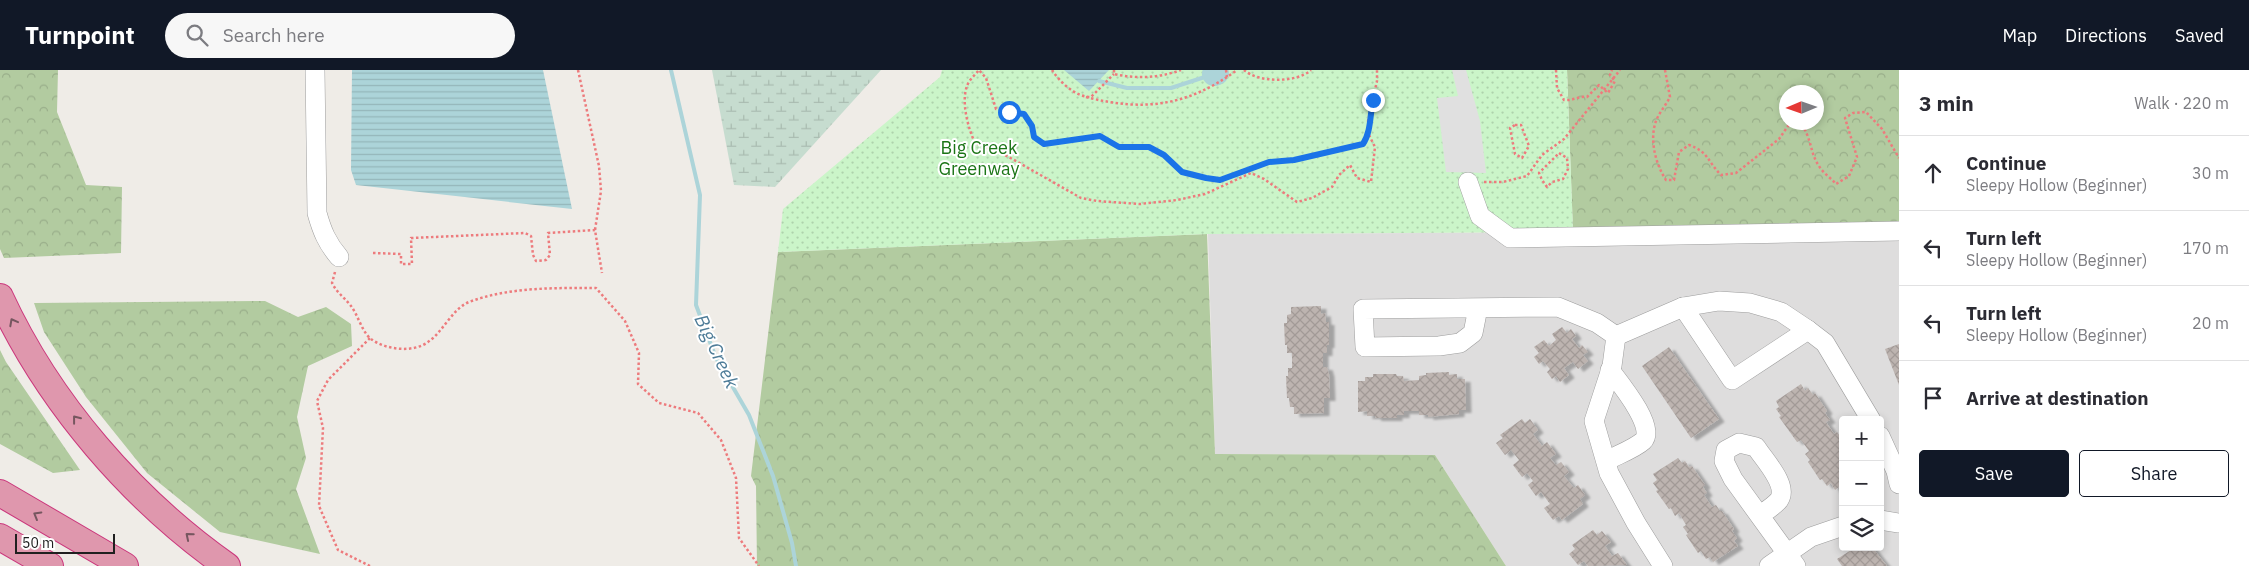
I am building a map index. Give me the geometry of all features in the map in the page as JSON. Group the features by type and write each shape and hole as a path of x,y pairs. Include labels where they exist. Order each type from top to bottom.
{"highway":[{"path":"0,297 40,369 94,442 127,479 164,515 227,566"},
{"path":"0,493 125,566"},
{"path":"0,536 50,566"}],"street":[{"path":"315,70 317,213 321,230 328,245 339,257"},
{"path":"1468,182 1480,216 1510,238 1899,232"},
{"path":"1616,336 1683,306 1719,301 1750,304 1781,312 1826,343 1869,416"},
{"path":"1683,306 1732,380 1808,330"},
{"path":"1478,308 1473,334 1460,343 1439,346 1365,346 1363,309 1558,307 1597,322 1616,336"},
{"path":"1616,336 1610,370 1594,421 1609,473 1636,523 1663,566"},
{"path":"1606,461 1643,441 1647,432 1644,419 1610,370"},
{"path":"1884,445 1896,471 1899,484"},
{"path":"1760,515 1791,559"},
{"path":"1884,521 1899,523"},
{"path":"1769,566 1791,559 1811,537 1839,527"}],"path":[{"path":"578,70 599,166 601,190 595,230 602,273"},
{"path":"1368,135 1375,147 1371,182 1357,178 1350,164 1339,175 1332,187 1312,198 1297,202 1264,179 1251,173 1205,194 1176,200 1140,204 1097,201 1081,198 1007,156 975,143 970,132 965,102 966,86 979,70 986,78 996,109 1024,114 1032,126 1034,137 1044,144 1100,136 1119,147 1149,147 1164,155 1182,172 1220,180 1269,162 1294,160 1363,144 1368,135 1368,121 1377,81 1377,70"},
{"path":"1052,70 1064,85 1086,97 1109,103 1154,105 1186,99 1237,70"},
{"path":"1086,97 1091,97 1114,72 1140,78 1160,76 1181,70"},
{"path":"1226,70 1227,76"},
{"path":"1244,70 1249,75 1284,79 1306,74 1311,70"},
{"path":"1556,70 1557,88 1564,100 1573,101 1580,96 1587,97 1599,85 1608,93 1615,82 1610,75 1612,70"},
{"path":"1468,182 1503,182 1527,176 1542,156 1564,139 1620,70"},
{"path":"1665,70 1670,97 1655,122 1654,142 1657,167 1666,180 1674,180 1680,152 1689,145 1704,151 1713,167 1721,175 1736,173 1779,139 1788,126 1802,125 1810,137 1813,156 1819,168 1836,184 1850,176 1857,157 1845,118 1854,113 1866,112 1882,130 1899,158"},
{"path":"1521,125 1529,146 1522,158 1515,154 1510,128 1521,125"},
{"path":"1560,153 1567,158 1568,169 1563,179 1552,182 1547,187 1542,180 1540,172 1548,165 1552,158 1560,153"},
{"path":"373,253 401,254 401,264 412,264 411,238 525,233 531,236 534,258 536,260 546,260 550,255 548,232 595,230"},
{"path":"339,257 332,283 352,307 370,338 388,346 411,350 429,342 466,303 500,293 544,288 596,288 625,321 639,353 638,384 659,403 698,412 721,440 736,478 739,538 759,566"},
{"path":"370,338 328,380 317,401 323,428 319,506 338,550 370,566"}],"shaded area":[{"path":"1452,70 1466,70 1480,121 1486,173 1446,172 1437,98 1458,96"},
{"path":"1899,231 1899,566 1506,566 1435,455 1215,454 1208,234"}],"green space":[{"path":"0,70 58,70 57,112 86,185 122,187 121,253 4,258 0,249"},
{"path":"712,70 881,70 775,187 734,185"},
{"name":"Big Creek Greenway","path":"942,70 1567,70 1573,232 1207,234 778,252 783,209 940,77"},
{"path":"1567,70 1899,70 1899,231 1573,232"},
{"path":"1207,234 1215,454 1435,455 1506,566 757,566 756,486 751,476 778,252"},
{"path":"265,301 298,317 326,307 351,324 352,346 308,366 297,417 306,458 296,489 320,554 220,532 147,473 86,397 44,332 34,303"},
{"path":"0,350 6,362 80,470 53,473 0,444"}],"water":[{"path":"352,70 543,70 572,209 356,185 351,170"},
{"path":"1064,70 1109,70 1089,91"}],"building":[{"path":"1321,306 1321,314 1325,313 1326,322 1329,322 1329,345 1327,345 1327,353 1323,353 1323,367 1327,367 1329,374 1330,398 1324,398 1324,413 1294,414 1294,407 1290,407 1289,398 1287,398 1286,376 1288,376 1288,368 1292,368 1292,353 1287,353 1284,323 1287,323 1287,315 1291,314 1291,307"},
{"path":"1562,327 1567,333 1571,329 1576,336 1572,339 1579,348 1582,345 1588,352 1583,355 1588,361 1578,369 1573,362 1564,368 1569,375 1560,382 1556,376 1552,379 1547,372 1550,369 1543,361 1539,364 1534,357 1539,353 1534,347 1544,340 1549,346 1556,340 1552,334"},
{"path":"1899,344 1899,385 1885,349"},
{"path":"1669,347 1719,419 1691,438 1642,366"},
{"path":"1449,372 1449,375 1457,374 1457,379 1465,379 1466,410 1459,410 1459,414 1428,417 1428,415 1419,415 1419,411 1404,411 1404,415 1397,415 1397,418 1376,418 1375,416 1367,416 1367,411 1358,412 1358,381 1365,381 1365,377 1373,377 1373,374 1396,374 1397,376 1403,376 1404,381 1419,380 1419,376 1426,375 1426,373"},
{"path":"1801,384 1805,391 1808,388 1813,395 1815,393 1827,411 1825,413 1830,420 1826,422 1834,434 1837,432 1839,435 1839,487 1835,490 1831,483 1827,486 1822,479 1820,480 1808,462 1810,460 1805,454 1809,451 1801,440 1797,442 1779,417 1781,416 1776,409 1779,407 1776,401"},
{"path":"1522,419 1525,423 1530,419 1538,430 1533,434 1542,446 1547,442 1556,454 1550,458 1556,465 1561,462 1569,472 1564,476 1574,488 1578,485 1585,495 1580,499 1583,504 1562,520 1559,516 1553,520 1544,508 1550,504 1541,492 1536,496 1528,485 1533,481 1527,473 1522,477 1513,465 1519,460 1511,450 1505,455 1496,443 1503,438 1500,435"},
{"path":"1678,458 1682,463 1685,461 1689,467 1692,466 1705,485 1703,487 1707,493 1704,495 1712,507 1716,505 1722,511 1734,529 1732,531 1737,538 1734,541 1738,546 1713,562 1710,557 1706,559 1701,551 1698,553 1686,535 1688,534 1683,527 1686,525 1679,513 1675,516 1671,508 1669,509 1656,491 1658,490 1653,483 1657,480 1653,474"},
{"path":"1593,530 1597,535 1602,531 1611,542 1605,546 1612,556 1618,553 1627,565 1588,566 1584,561 1578,565 1569,554 1575,549 1572,545"},
{"path":"1850,551 1875,551 1887,566 1842,566 1837,559"}],"waterway":[{"name":"Big Creek","path":"671,70 700,195 696,305 716,358 749,415 773,476 792,543 796,566"},
{"path":"1099,81 1127,88 1171,88 1214,74"}],"route":[{"path":"1009,112 1024,114 1032,126 1034,137 1044,144 1083,140 1100,136 1119,147 1149,147 1164,155 1182,172 1220,180 1269,162 1294,160 1363,144 1368,135 1368,121 1373,100"}]}
